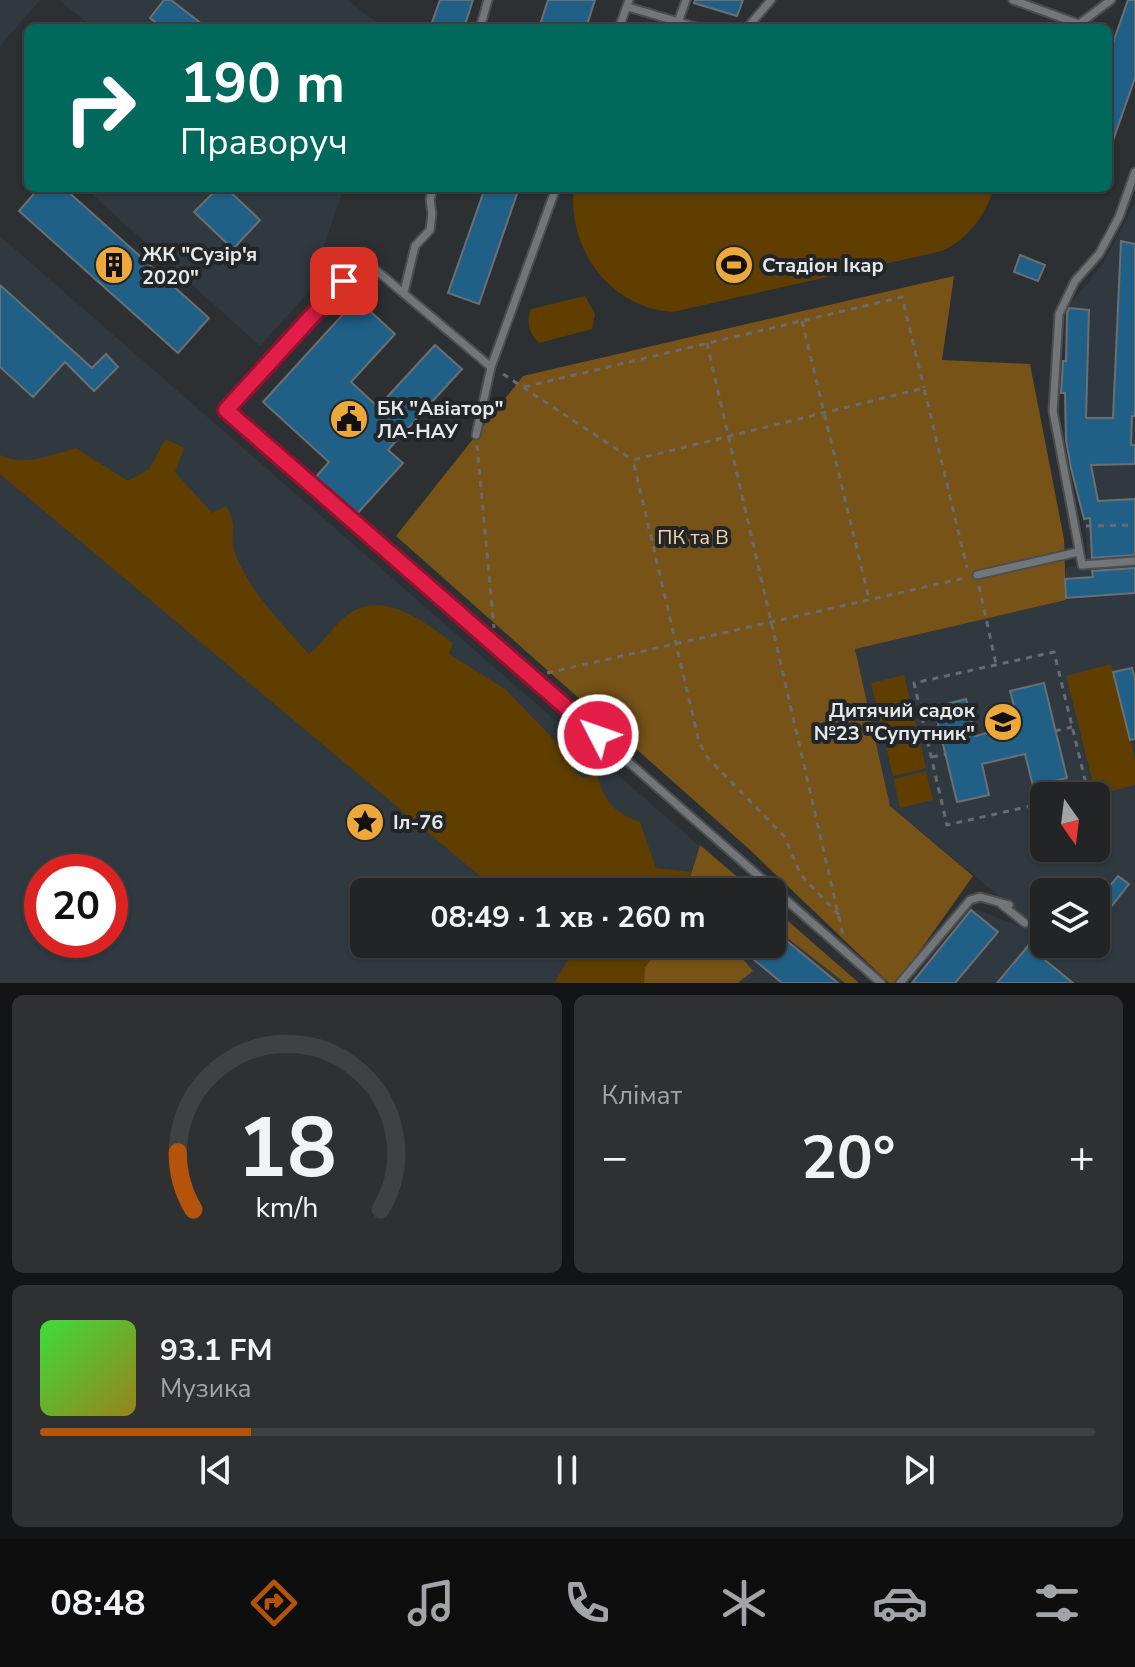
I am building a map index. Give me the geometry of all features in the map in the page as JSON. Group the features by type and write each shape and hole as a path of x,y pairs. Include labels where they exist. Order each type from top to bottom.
{"lane":[{"path":"481,24 488,0"},
{"path":"678,22 686,0"},
{"path":"750,24 771,0"},
{"path":"1013,0 1079,24 1111,0"},
{"path":"621,24 629,4 685,24"},
{"path":"1135,172 1119,217 1099,254 1070,290 1059,314 1053,411 1082,565 1135,561"},
{"path":"404,292 415,246 430,230 432,192"},
{"path":"476,435 491,367 555,192"},
{"path":"491,367 364,260 226,410 881,983"},
{"path":"977,575 1078,552"},
{"path":"900,983 970,900 980,897 1009,905"},
{"path":"1000,903 1025,923"}],"path":[{"path":"524,387 902,297 969,577 531,676"},
{"path":"802,321 869,599"},
{"path":"707,343 846,950"},
{"path":"491,367 633,460 699,742 707,757 784,836 801,875 839,915"},
{"path":"633,460 924,388"},
{"path":"476,435 495,644"},
{"path":"1074,527 1135,525"},
{"path":"977,575 996,664"},
{"path":"1030,806 947,825 914,683 1054,652 1086,782"},
{"path":"1055,731 1072,727"},
{"path":"932,757 946,754"}],"shaded area":[{"path":"0,0 40,0 0,46"},
{"path":"59,0 347,0 379,24 89,24"},
{"path":"89,192 343,192 307,294 260,346"},
{"path":"574,192 992,192 974,226 960,240 942,251 673,312 630,300 612,287 586,253 574,211"},
{"name":"Дитячий садок №23 \"Супутник\"","path":"1135,203 1135,983 910,983 970,907 1026,929 1023,916 890,806 855,649 1066,600 1105,596 1066,598 1066,568 1087,563 1086,535 1064,421 1067,308 1103,264"},
{"path":"0,236 736,878 350,878 350,958 786,958 786,923 853,983 0,983"},
{"path":"585,296 595,314 592,329 539,343 529,323 531,309"},
{"path":"166,439 184,448 175,472 212,513 226,506 232,520 235,553 241,567 267,606 309,654 355,610 381,605 419,620 453,643 449,654 505,689 570,756 573,770 583,778 597,772 602,791 611,804 640,822 656,868 692,872 690,878 482,878 0,474 0,455 28,460 76,448 128,481 149,469"},
{"path":"1111,664 1135,759 1135,785 1110,791 1110,782 1093,782 1066,676"},
{"path":"904,675 911,704 878,712 871,683"},
{"path":"912,707 918,736 885,744 879,715"},
{"path":"919,739 926,768 893,776 886,747"},
{"path":"926,771 933,800 900,808 894,779"},
{"path":"570,958 653,958 645,967 644,983 554,983"}],"green space":[{"name":"ПК та В","path":"954,276 942,360 1030,364 1064,539 1066,600 855,649 890,806 973,876 897,983 889,983 786,884 786,878 779,878 396,536 523,376"},
{"path":"700,845 739,878 690,878"},
{"path":"786,919 859,983 845,983 786,937"},
{"path":"653,958 742,958 753,971 738,983 644,983 645,967"}],"building":[{"path":"164,0 171,0 202,24 158,24 150,18"},
{"path":"440,0 473,0 465,24 431,24"},
{"path":"548,0 595,0 587,24 540,24"},
{"path":"695,0 743,0 737,16 694,3"},
{"path":"1128,0 1135,0 1135,78 1112,143 1112,46"},
{"name":"ЖК \"Сузір'я 2020\"","path":"36,192 68,192 209,318 178,353 19,211"},
{"path":"214,192 230,192 260,220 233,249 194,212"},
{"path":"484,192 518,192 479,304 448,293"},
{"path":"1121,241 1135,244 1135,416 1132,416 1131,445 1135,445 1135,464 1091,465 1098,501 1135,499 1135,555 1092,558 1090,518 1084,519 1071,468 1066,440 1065,393 1061,393 1063,361 1066,361 1067,313 1069,308 1089,310 1086,418 1113,418"},
{"path":"1020,255 1045,265 1038,281 1014,272"},
{"path":"0,285 92,368 106,354 118,367 94,391 65,362 33,397 0,367"},
{"name":"БК \"Авіатор\" ЛА-НАУ","path":"357,299 395,334 351,382 378,407 435,345 462,369 388,450 403,463 356,515 315,478 329,462 263,402"},
{"path":"1135,568 1135,593 1066,598 1065,579 1093,577 1092,571"},
{"path":"1132,668 1135,679 1135,739 1130,740 1113,672"},
{"path":"1044,683 1067,778 1032,782 1025,754 982,764 989,795 957,802 934,707 966,699 975,736 1019,725 1010,691"},
{"path":"1118,876 1129,884 1110,908 1110,886"},
{"path":"971,910 998,932 955,983 912,983"},
{"path":"786,941 838,983 782,983 752,958 786,958"},
{"path":"1028,946 1030,958 1043,958 1073,983 997,983"}],"place":[{"name":"ЖК \"Сузір'я 2020\"","path":"114,265"},
{"name":"Стадіон Ікар","path":"734,265"},
{"name":"БК \"Авіатор\" ЛА-НАУ","path":"349,419"},
{"name":"Дитячий садок №23 \"Супутник\"","path":"1003,722"},
{"name":"Іл-76","path":"365,822"}],"route":[{"path":"344,281 226,410 598,735"}]}
